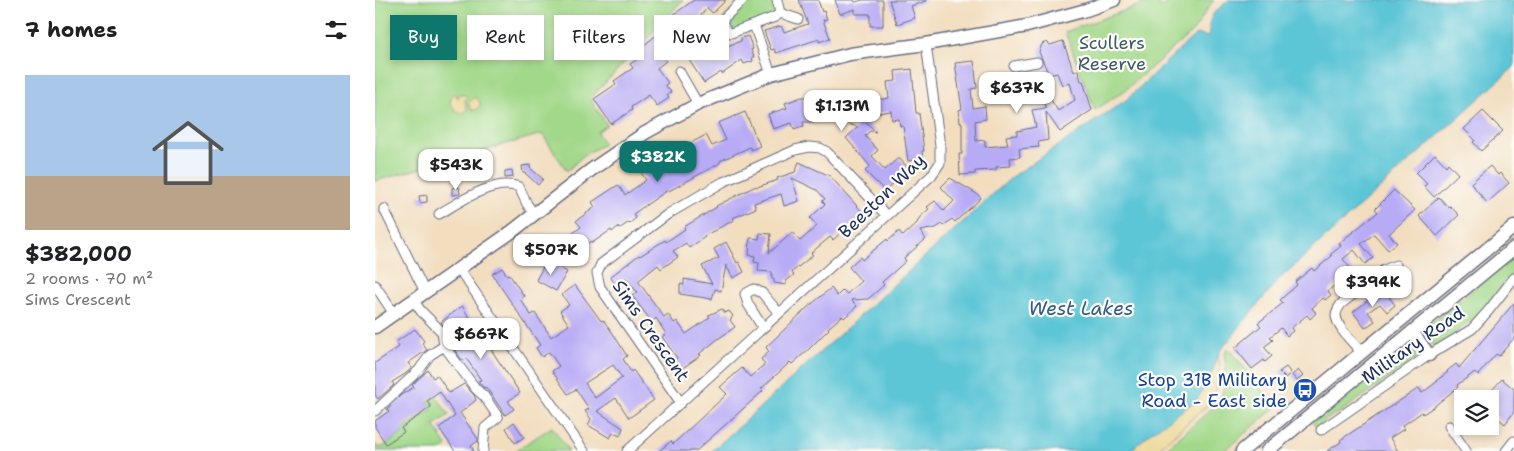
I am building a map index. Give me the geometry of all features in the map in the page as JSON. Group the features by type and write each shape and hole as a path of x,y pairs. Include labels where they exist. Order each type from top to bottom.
{"street":[{"path":"743,0 724,18 722,23 724,28 731,33 775,17 780,13"},
{"path":"777,0 780,13"},
{"path":"375,327 459,269 591,170 645,133 698,104 771,74 850,54 926,44 1027,26 1086,10 1114,0"},
{"path":"780,13 798,19"},
{"path":"754,25 771,74"},
{"name":"Beeston Way","path":"627,451 931,176 940,163 940,146 926,44"},
{"path":"1014,66 1037,62"},
{"path":"679,71 698,104"},
{"name":"Sims Crescent","path":"681,403 599,287 597,273 601,264 668,214 723,182 795,150 809,147 820,148 827,152 887,216"},
{"path":"439,214 473,194 509,184 519,187 534,214"},
{"path":"384,209 425,292"},
{"name":"Military Road","path":"1242,451 1514,228"},
{"name":"Military Road","path":"1267,451 1514,248"},
{"path":"1361,353 1339,324 1336,315 1337,310 1341,304 1384,270 1396,265"},
{"path":"459,269 584,451"},
{"name":"Military Road","path":"1321,430 1429,355 1472,328 1514,278"},
{"path":"375,285 394,314"},
{"path":"763,328 748,304 745,294 754,289 762,293 779,313"},
{"path":"414,301 421,311 442,332 445,346 476,389 485,396 498,417 485,428 483,451"},
{"path":"1412,332 1429,355"},
{"path":"375,411 413,376 430,355 445,346"},
{"path":"1449,426 1466,451"},
{"path":"1506,451 1514,441"}],"green space":[{"path":"375,0 683,0 669,15 654,15 654,31 644,42 644,15 554,15 554,60 627,60 590,99 607,125 597,132 604,144 584,155 567,171 542,134 375,181"},
{"path":"743,0 777,0 780,13 731,33 729,29 729,15 727,15"},
{"name":"Scullers Reserve","path":"1157,0 1161,7 1169,2 1169,0 1214,0 1192,32 1124,91 1095,110 1065,32"},
{"path":"1514,256 1512,274 1476,317 1439,345 1432,345 1427,341 1424,334 1426,328"},
{"path":"1406,346 1414,351 1416,359 1316,427 1312,422"},
{"path":"1228,348 1276,407 1224,451 1164,451 1220,401 1226,367 1224,355"},
{"path":"436,396 449,415 434,425 447,446 440,451 375,451 375,444 377,447 383,447 403,433 402,429 432,409 428,402"},
{"path":"552,427 569,451 518,451 518,449"}],"sand":[{"path":"460,93 467,96 465,101 467,110 463,113 456,111 450,103 452,95 455,94 458,98"},
{"path":"475,97 480,102 480,106 476,110 472,110 468,103"},
{"path":"1216,352 1220,363 1215,398 1156,451 1130,451 1194,394"}],"water":[{"name":"West Lakes","path":"1229,0 1514,0 1514,67 1277,281 1220,351 1211,375 1197,400 1149,434 1130,451 712,451 1012,177 1126,100 1196,34 1208,37 1212,15"}],"building":[{"path":"694,0 726,0 713,13 707,8 701,15 673,15"},
{"path":"799,0 818,0 822,12 824,11 827,19 823,20 830,38 819,42 819,39 776,53 774,49 771,50 764,31 781,26 784,32 808,24"},
{"path":"835,0 854,0 855,2 883,0 883,26 870,26 870,14 855,14 855,9 840,14"},
{"path":"889,0 926,1 911,6 915,18 897,24"},
{"path":"748,36 753,49 751,50 754,57 752,57 753,61 744,64 742,60 722,74 721,72 704,83 689,60 729,60 729,45"},
{"path":"654,37 654,60 666,61 657,68 668,83 665,85 671,92 667,95 669,98 657,106 649,95 631,107 632,110 611,124 594,99 616,84 614,81 633,68 630,64 636,60 644,60 644,45"},
{"path":"1063,41 1074,72 1078,70 1081,81 1083,81 1092,110 1060,132 1046,112 1048,140 1038,142 1039,147 1019,149 1020,157 1010,158 1011,166 996,167 996,170 975,171 975,174 960,175 959,154 962,154 962,123 960,123 959,110 962,109 955,63 974,61 977,88 971,89 973,108 985,106 986,119 975,121 976,141 985,140 985,147 1008,145 1006,136 1017,135 1017,131 1036,127 1032,110 1046,108 1044,104 1051,100 1058,111 1075,100 1070,83 1062,85 1057,73 1049,75 1039,52 1042,44 1047,42 1050,45"},
{"path":"912,69 916,113 919,113 924,151 922,151 923,159 908,161 903,126 900,126 899,119 892,120 891,111 878,113 877,100 889,98 887,82 896,81 895,71"},
{"path":"845,96 861,100 859,105 863,106 859,115 876,132 870,131 865,136 878,150 872,156 885,170 897,159 900,159 909,169 885,191 865,171 870,166 846,138 858,127 832,119 834,113 815,113 815,122 803,122 804,126 794,129 792,123 773,129 768,114 787,108 785,103 802,97 819,97 819,103 827,103 827,106 841,111"},
{"path":"1483,111 1503,131 1481,151 1473,142 1475,140 1464,129"},
{"path":"745,112 760,146 751,150 750,147 720,161 720,163 668,190 633,214 636,218 630,223 619,229 618,227 612,232 611,230 592,243 591,241 561,262 551,249 581,227 576,221 595,207 592,202 618,185 625,195 646,180 640,171 676,148 677,150 706,135 712,146 726,140 718,123"},
{"path":"1435,154 1446,166 1448,163 1458,174 1434,197 1424,186 1427,184 1416,173"},
{"path":"799,162 830,176 865,215 846,232 844,230 833,240 830,237 811,253 813,255 792,272 794,275 786,281 786,285 774,283 772,272 758,271 759,263 754,262 755,256 749,255 750,238 759,239 760,233 771,234 769,253 793,232 800,241 817,226 810,218 825,204 822,201 825,199 817,190 792,178 799,201 784,206 781,194 754,203 756,208 733,218 734,220 704,236 689,248 686,243 673,251 678,257 661,269 658,265 638,281 664,317 668,314 674,323 677,321 686,334 709,318 709,315 722,309 724,313 729,311 733,316 730,320 735,327 680,370 673,360 677,358 662,337 666,334 656,318 652,322 632,296 637,292 626,278 617,286 610,277 639,255 665,240 666,242 685,229 684,227 716,206 756,186 778,180 777,178 795,172"},
{"path":"530,165 530,168 543,179 538,185 523,173 522,166"},
{"path":"1490,166 1509,183 1487,203 1471,183"},
{"path":"512,170 513,177 505,178 505,171"},
{"path":"950,178 981,198 955,222 952,219 943,226 942,224 936,228 920,231 926,239 904,258 906,261 882,282 884,285 868,299 851,300 857,306 844,318 842,316 828,328 792,364 790,362 761,389 763,391 696,451 659,451 671,441 673,444 727,394 720,387 742,368 750,377 765,364 761,359 769,352 766,347 808,307 831,288 837,296 843,290 847,294 861,281 849,267 860,257 862,260 899,231 903,236 929,209 927,207 935,201 944,211 954,201 941,187"},
{"path":"459,187 460,194 452,195 452,188"},
{"path":"1394,190 1415,210 1389,234 1397,243 1388,250 1374,234 1361,244 1373,258 1365,264 1354,250 1343,259 1355,274 1347,280 1345,277 1328,291 1331,295 1325,300 1323,298 1312,308 1316,313 1310,319 1307,315 1291,328 1293,331 1287,336 1281,328 1270,337 1273,340 1264,347 1272,356 1252,369 1235,348 1261,326 1258,323 1283,303 1280,300 1297,285 1295,282 1312,268 1314,271 1332,256 1330,255 1341,246 1339,243 1378,212 1375,209"},
{"path":"427,195 427,202 420,203 419,196"},
{"path":"1439,197 1459,215 1437,236 1419,216"},
{"path":"726,242 744,272 733,278 726,265 721,291 715,289 712,299 680,294 680,284 684,285 684,279 712,284 702,266 719,258 714,249"},
{"path":"547,260 567,272 556,291 536,280"},
{"path":"502,268 507,275 509,274 524,296 520,299 531,315 535,313 551,337 569,325 560,311 569,305 562,295 575,285 601,321 603,320 627,356 623,359 631,372 633,370 654,400 629,418 616,398 597,411 623,428 620,436 613,433 610,438 588,425 591,419 585,411 589,409 576,389 568,394 552,371 559,366 549,352 542,357 536,348 540,345 492,274","holes":["613,365 622,378 595,398 585,383"]},
{"path":"1383,289 1395,305 1387,312 1380,304 1368,312 1375,321 1365,328 1353,312"},
{"path":"1514,303 1514,338 1499,356 1496,354 1478,375 1475,372 1457,385 1458,387 1432,408 1423,414 1422,412 1402,426 1404,429 1390,438 1398,451 1327,451 1341,442 1340,440 1419,388 1422,393 1456,364 1459,368"},
{"path":"462,306 475,326 470,329 483,348 488,345 520,393 508,401 514,409 505,415 486,387 484,388 478,381 481,380 466,358 463,361 450,344 455,341 441,322"},
{"path":"415,329 424,341 422,343 427,350 408,363 412,368 392,382 394,385 378,399 375,395 375,363 399,347 396,342"},
{"path":"1286,367 1291,373 1285,378 1279,372"},
{"path":"428,370 433,378 437,375 449,393 464,384 474,395 476,400 460,413 478,439 471,446 474,451 455,451 439,428 455,416 440,392 427,401 431,407 401,428 404,432 386,444 375,427 375,421 389,411 387,409 401,395 414,387 412,385"},
{"path":"1298,370 1303,376 1297,381 1292,375"},
{"path":"1502,379 1514,389 1514,412 1505,424 1499,419 1499,390 1492,390"},
{"path":"514,422 524,437 515,443 506,428"}],"place":[{"name":"Stop 31B Military Road - East side","path":"1305,390"}]}
